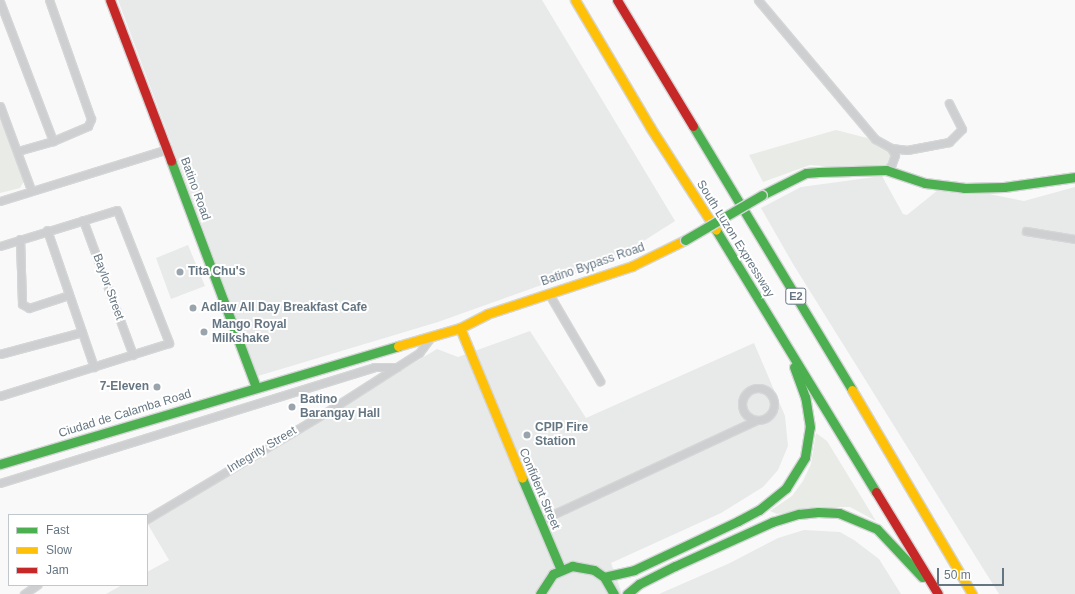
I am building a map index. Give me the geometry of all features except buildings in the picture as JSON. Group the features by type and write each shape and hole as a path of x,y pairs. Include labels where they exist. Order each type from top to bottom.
{"main road":[{"name":"Batino Road","path":"110,0 168,149 256,387"},
{"name":"South Luzon Expressway","path":"575,0 650,127 782,335 937,591"},
{"name":"South Luzon Expressway","path":"617,0 822,339 972,594"},
{"name":"Batino Bypass Road","path":"432,336 460,328 487,314 632,266 685,240 762,195 806,173 886,170 926,183 964,188 1004,187 1060,181 1075,177"},
{"name":"Confident Street","path":"460,328 560,570"},
{"path":"604,577 634,570 738,521 777,497 794,478 805,457 809,422 805,397 782,335"},
{"name":"Ciudad de Calamba Road","path":"0,464 432,336"},
{"path":"626,594 639,584 675,566 772,522 799,514 818,512 851,517 877,529 937,591"},
{"path":"540,594 548,579 560,570 583,566 604,577 614,594"}],"street":[{"path":"18,150 53,141 88,126 91,116 49,0"},
{"path":"758,0 875,139 891,148 907,150 949,142 962,129 949,103"},
{"path":"0,2 53,141"},
{"path":"0,106 32,190"},
{"path":"886,170 891,166 895,155 891,148"},
{"path":"0,201 168,149"},
{"path":"0,246 47,230 117,210 169,343 0,396"},
{"name":"Baylor Street","path":"83,220 134,354"},
{"path":"47,230 94,367"},
{"path":"1026,231 1075,239"},
{"path":"20,239 22,304 29,308 69,295"},
{"path":"549,294 600,381"},
{"path":"0,354 82,332"},
{"name":"Integrity Street","path":"148,518 419,353 432,336"},
{"path":"0,484 374,367 397,367"},
{"path":"539,521 757,420 767,417 774,405 772,395 759,388 749,391 742,400 747,415 757,420"},
{"path":"24,594 36,586"}],"shaded area":[{"path":"118,0 542,0 675,221 617,258 438,322 258,376"},
{"path":"0,119 24,181 20,188 0,193"},
{"path":"836,130 902,147 891,172 810,165 763,182 749,155"},
{"path":"882,176 903,214 907,215 938,190 974,191 1024,201 1075,187 1075,594 999,594 793,264 761,208 801,187"},
{"name":"Tita Chu's","path":"188,245 205,286 171,299 156,258"},
{"path":"530,331 586,418 754,343 785,416 788,446 778,470 763,487 721,513 611,563 622,594 106,594 120,586 148,586 148,571 169,560 148,522 437,349 458,357"},
{"path":"816,433 827,441 876,521 850,507 820,507 777,514 770,511 792,496 803,481 811,464"},
{"path":"804,530 840,532 854,540 879,559 901,594 659,594 730,563 778,538"}],"traffic: fast":[{"path":"693,126 852,390"},
{"path":"171,161 256,387"},
{"path":"762,195 806,173 819,172 886,170 925,183 964,188 1004,187 1075,177"},
{"path":"685,240 762,195"},
{"path":"716,230 876,492"},
{"path":"0,464 398,346"},
{"path":"604,577 634,570 738,521 759,510 786,488 805,457 810,427 805,397 794,367"},
{"path":"522,478 561,570"},
{"path":"627,594 639,584 675,566 772,522 799,514 818,512 839,513 877,529 922,577"},
{"path":"540,594 553,574 572,566 594,570 604,577 614,594"}],"traffic: slow":[{"path":"575,0 650,127 716,230"},
{"path":"398,346 460,328 487,314 632,266 685,240"},
{"path":"460,328 522,478"},
{"path":"852,390 972,594"}],"traffic: jam":[{"path":"110,0 171,161"},
{"path":"617,0 693,126"},
{"path":"876,492 938,594"}],"place":[{"name":"Tita Chu's","path":"180,272"},
{"name":"Adlaw All Day Breakfast Cafe","path":"193,308"},
{"name":"Mango Royal Milkshake","path":"204,332"},
{"name":"7-Eleven","path":"157,387"},
{"name":"Batino Barangay Hall","path":"292,407"},
{"name":"CPIP Fire Station","path":"527,435"}]}
